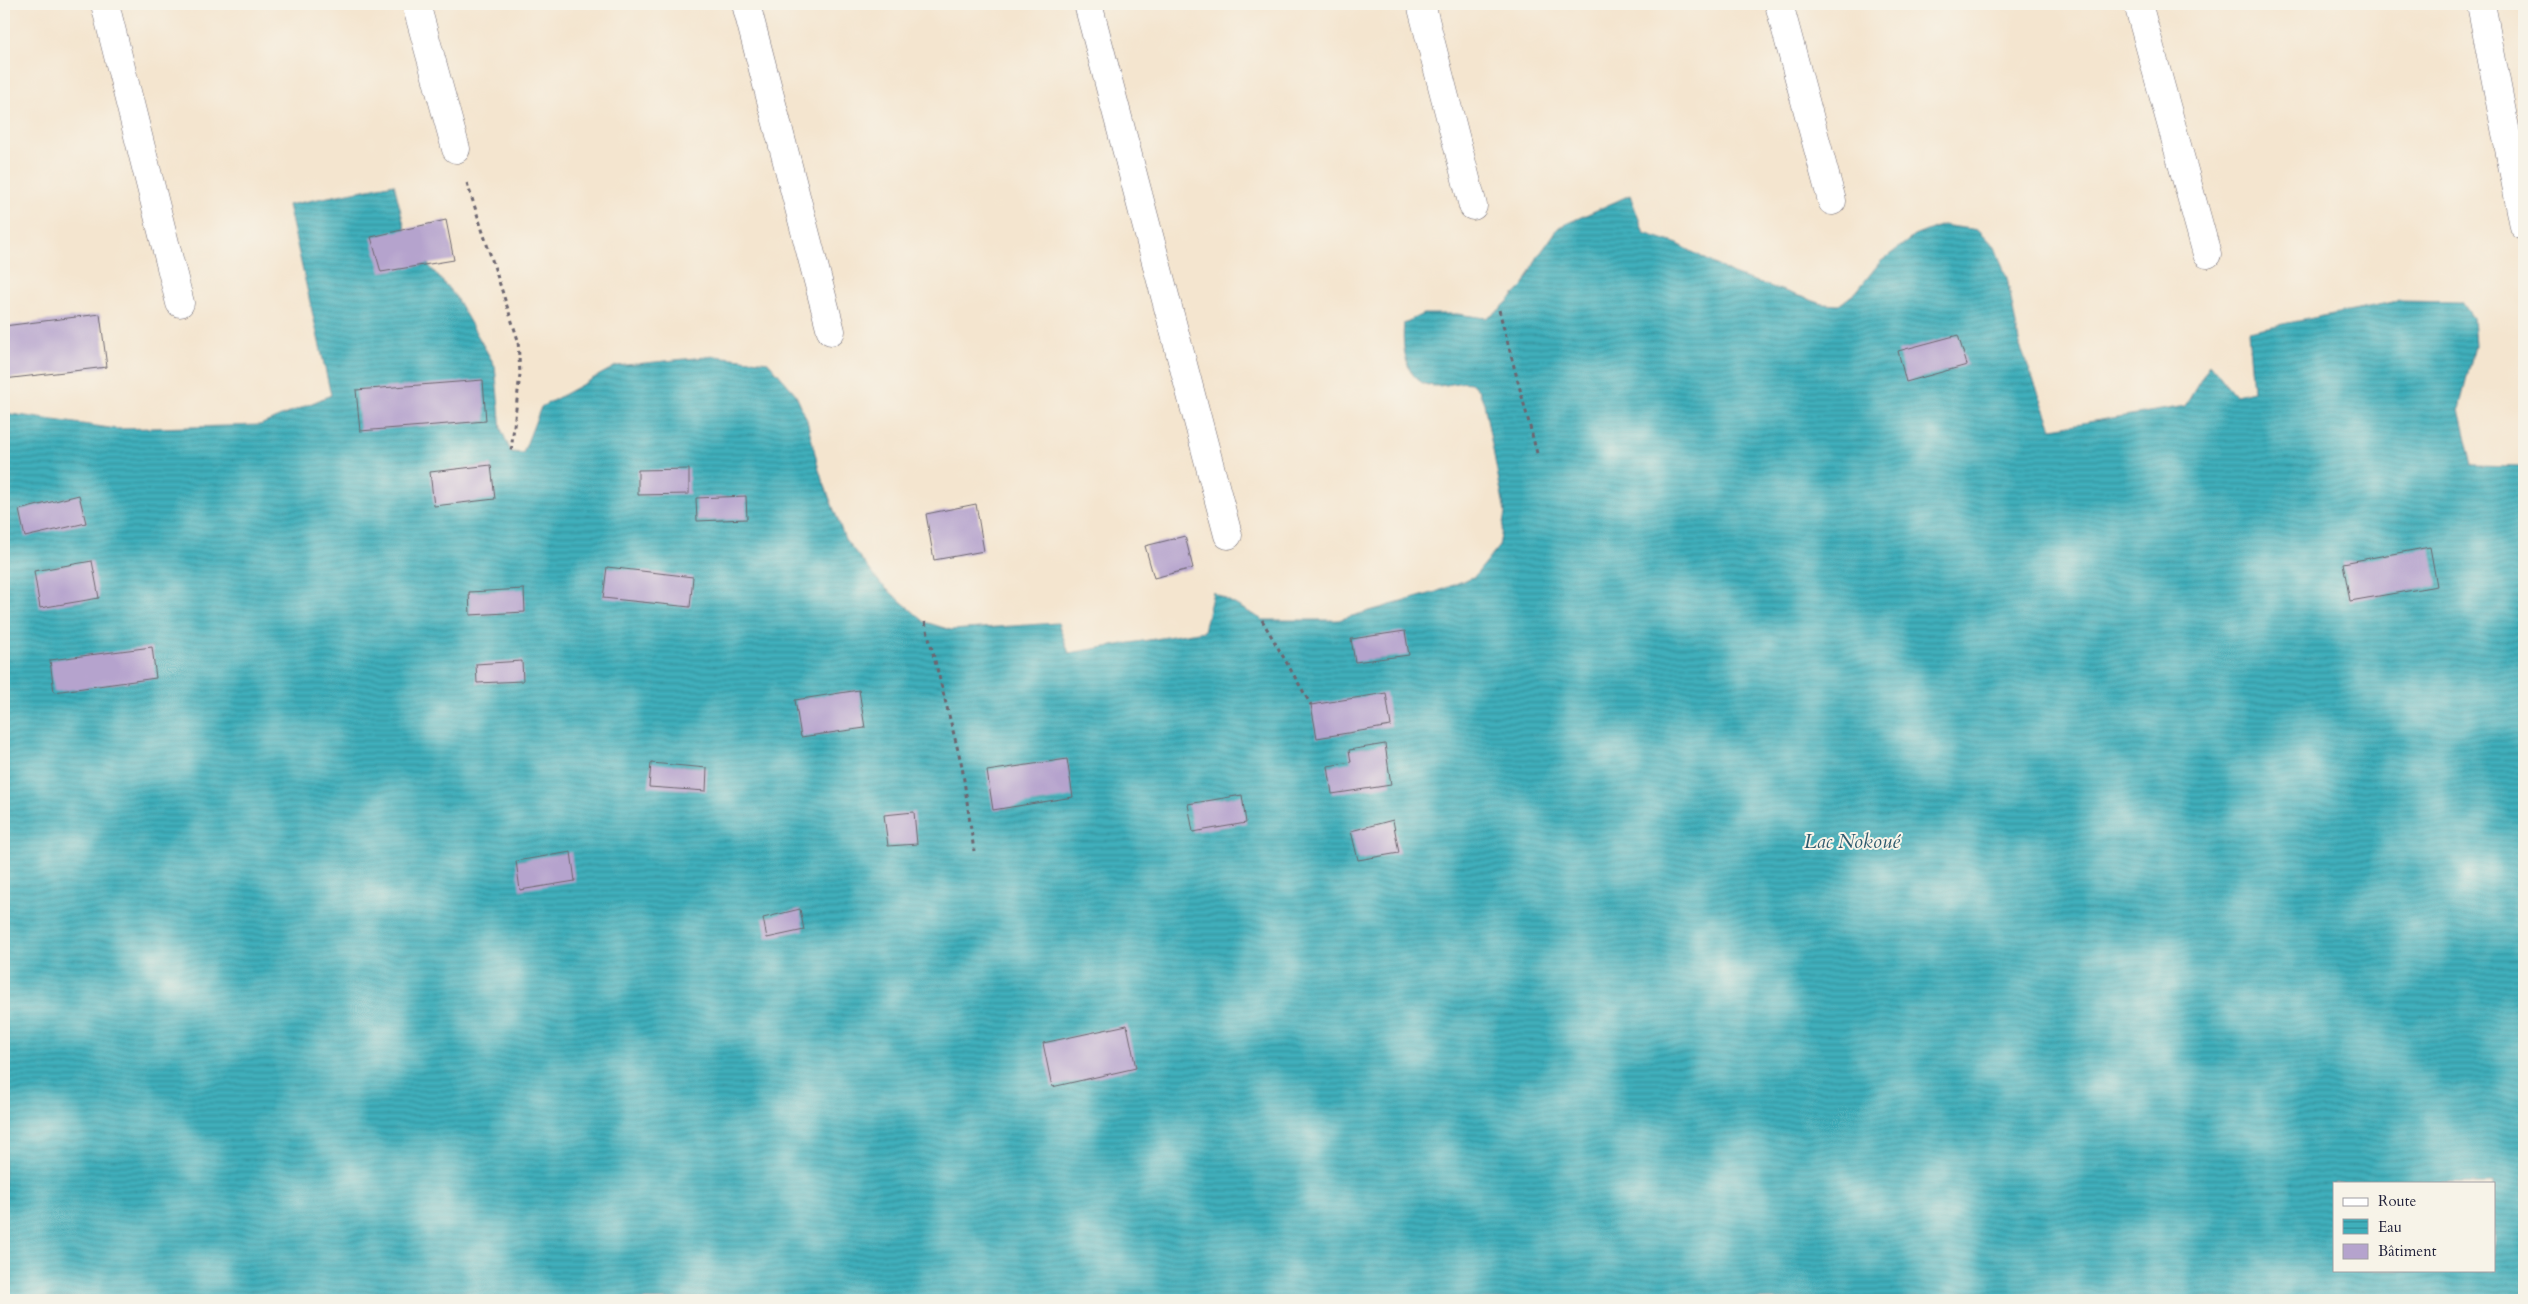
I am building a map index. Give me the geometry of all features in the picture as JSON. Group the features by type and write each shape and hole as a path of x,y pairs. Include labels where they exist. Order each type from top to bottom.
{"street":[{"path":"105,4 180,303"},
{"path":"416,4 456,148"},
{"path":"746,4 831,331"},
{"path":"1088,4 1228,535"},
{"path":"1421,4 1473,206"},
{"path":"1779,4 1832,201"},
{"path":"2138,4 2207,254"},
{"path":"2481,4 2524,226"}],"path":[{"path":"456,148 518,340 520,374 511,452"},
{"path":"1499,310 1538,457"},
{"path":"1262,620 1312,704"},
{"path":"925,622 962,766 974,851"}],"water":[{"name":"Lac Nokoué","path":"394,184 408,241 455,296 495,366 501,429 511,452 523,453 541,407 616,366 715,356 768,362 795,393 807,420 819,470 845,539 881,584 925,622 951,630 1058,623 1069,653 1204,631 1213,592 1263,620 1338,620 1436,592 1475,576 1499,546 1505,513 1484,403 1479,391 1471,383 1433,386 1420,381 1413,375 1404,349 1404,323 1423,314 1457,314 1486,318 1499,310 1524,285 1537,258 1559,227 1630,195 1644,233 1678,244 1733,274 1823,304 1839,305 1856,292 1880,262 1914,236 1942,225 1979,230 1995,247 2007,278 2020,346 2052,428 2185,406 2210,364 2235,395 2253,391 2248,331 2398,301 2462,302 2473,318 2475,346 2459,409 2472,466 2524,467 2524,1300 4,1300 4,413 117,429 260,425 331,395 288,205"}],"building":[{"path":"446,220 454,260 381,272 371,237"},
{"path":"100,314 107,367 4,379 4,326"},
{"path":"1958,335 1967,365 1906,382 1898,351"},
{"path":"483,380 486,421 360,431 356,390"},
{"path":"491,465 495,499 434,506 430,472"},
{"path":"689,469 689,494 638,495 638,470"},
{"path":"79,495 86,523 25,537 19,510"},
{"path":"746,496 747,519 697,521 696,498"},
{"path":"976,504 984,551 934,560 926,514"},
{"path":"1185,536 1193,568 1154,578 1145,546"},
{"path":"2430,547 2437,586 2350,601 2343,563"},
{"path":"92,561 99,598 40,608 34,571"},
{"path":"607,567 693,577 690,607 603,598"},
{"path":"524,589 525,612 470,615 469,592"},
{"path":"1405,631 1409,655 1355,662 1351,639"},
{"path":"152,647 156,678 54,692 50,660"},
{"path":"522,661 523,681 477,683 476,664"},
{"path":"859,690 865,728 801,737 795,700"},
{"path":"1386,693 1391,726 1317,738 1311,705"},
{"path":"1385,744 1391,785 1332,794 1328,766 1351,762 1349,750"},
{"path":"1067,759 1073,797 993,810 987,771"},
{"path":"651,763 707,768 706,791 649,787"},
{"path":"1242,795 1246,823 1193,832 1188,804"},
{"path":"914,812 917,844 888,846 884,815"},
{"path":"1393,820 1399,853 1358,860 1351,831"},
{"path":"571,852 575,881 520,890 516,861"},
{"path":"800,909 804,930 767,938 763,918"},
{"path":"1127,1025 1136,1068 1052,1087 1043,1043"}]}
